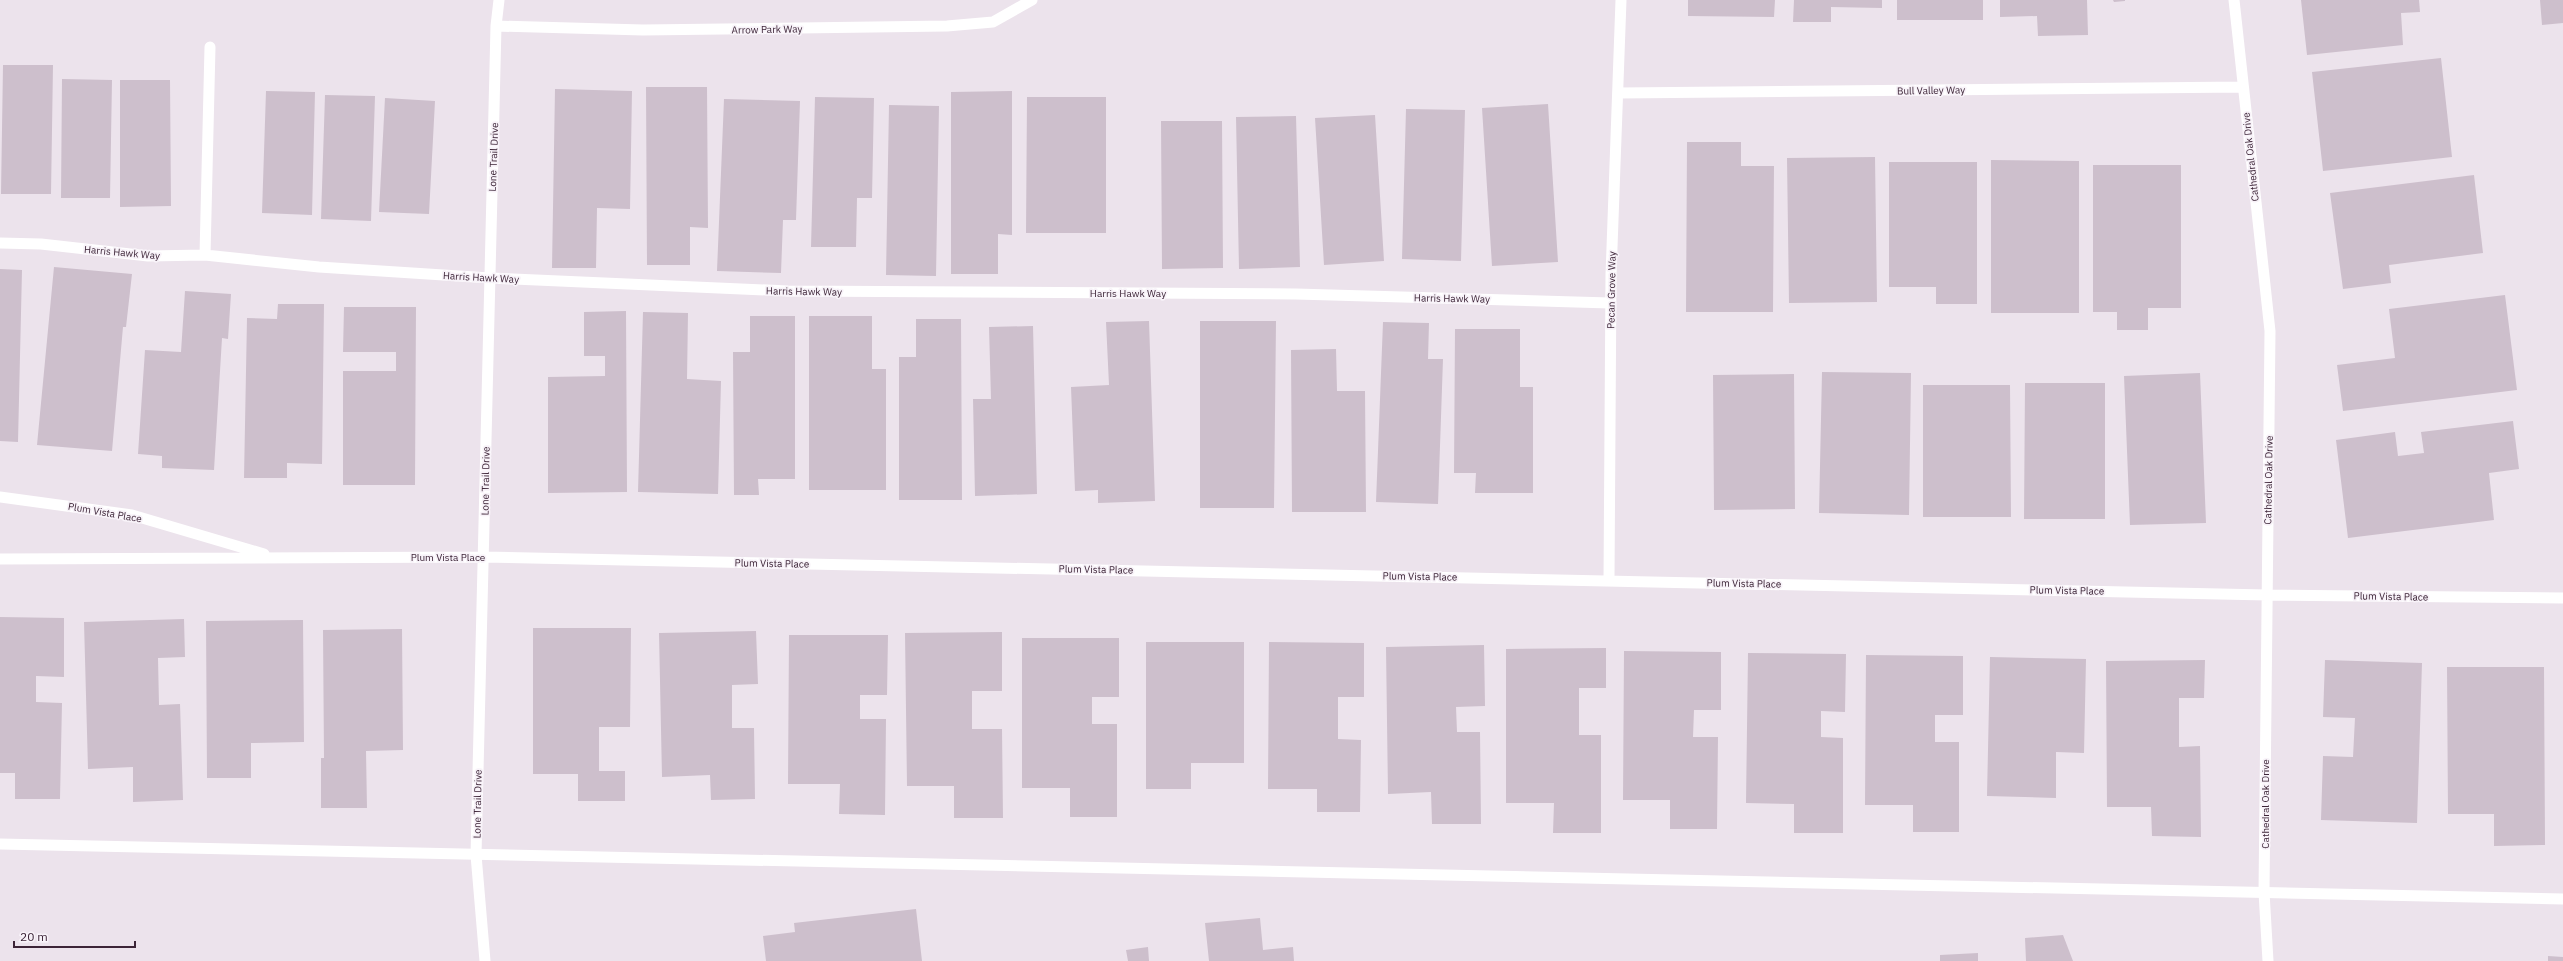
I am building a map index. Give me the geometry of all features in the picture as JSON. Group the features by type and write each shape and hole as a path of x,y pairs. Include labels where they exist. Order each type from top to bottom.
{"street":[{"name":"Lone Trail Drive","path":"485,961 476,855 496,26 500,0"},
{"name":"Arrow Park Way","path":"496,26 643,30 947,26 993,22 1032,0"},
{"name":"Pecan Grove Way","path":"1609,580 1610,303 1619,93 1621,0"},
{"name":"Cathedral Oak Drive","path":"2234,0 2270,331 2264,892 2268,961"},
{"path":"205,255 210,47"},
{"name":"Bull Valley Way","path":"1619,93 2243,87"},
{"name":"Harris Hawk Way","path":"0,243 41,244 148,256 205,255 319,267 490,278 788,291 1296,294 1610,303"},
{"name":"Plum Vista Place","path":"0,497 132,515 276,558"},
{"name":"Plum Vista Place","path":"0,559 483,557 2267,595 2563,598"},
{"path":"0,844 2563,899"}],"building":[{"path":"1688,0 1775,0 1774,17 1688,16"},
{"path":"1794,0 1882,0 1882,8 1831,7 1831,22 1793,22"},
{"path":"1897,0 1983,0 1983,20 1897,20"},
{"path":"2000,0 2087,0 2088,35 2038,36 2037,16 2000,17"},
{"path":"2113,0 2125,0 2125,1 2114,2"},
{"path":"2301,0 2419,0 2420,12 2401,13 2403,45 2307,55"},
{"path":"2540,0 2563,0 2563,23 2542,25"},
{"path":"2441,58 2452,157 2323,171 2312,72"},
{"path":"3,65 53,65 51,194 1,194"},
{"path":"62,79 112,80 110,198 61,198"},
{"path":"120,80 170,80 171,206 120,207"},
{"path":"646,87 707,87 708,228 690,227 690,265 647,265"},
{"path":"555,89 632,91 630,209 597,208 596,268 552,268"},
{"path":"266,91 315,92 312,215 262,213"},
{"path":"1012,91 1012,235 998,234 998,274 951,274 951,92"},
{"path":"325,95 375,96 371,221 321,219"},
{"path":"815,97 874,98 872,198 857,198 856,247 811,247"},
{"path":"1027,97 1106,97 1106,233 1026,233"},
{"path":"385,98 435,101 429,214 379,212"},
{"path":"724,99 800,101 796,220 783,220 781,273 717,271"},
{"path":"1548,104 1558,262 1492,266 1482,108"},
{"path":"889,105 939,106 936,276 886,275"},
{"path":"1406,109 1465,110 1461,261 1402,259"},
{"path":"1375,115 1384,261 1324,265 1315,118"},
{"path":"1296,116 1300,267 1239,269 1236,117"},
{"path":"1161,121 1222,121 1223,268 1162,269"},
{"path":"1687,142 1741,142 1741,166 1774,166 1773,312 1686,312"},
{"path":"1875,157 1877,302 1789,303 1787,158"},
{"path":"1991,160 2079,161 2079,313 1991,313"},
{"path":"1889,162 1977,162 1977,304 1936,304 1936,287 1889,287"},
{"path":"2093,165 2181,165 2181,308 2148,308 2148,330 2117,330 2117,312 2093,312"},
{"path":"2474,175 2483,253 2389,265 2391,283 2343,289 2330,193"},
{"path":"54,267 132,274 126,327 123,327 112,451 37,445"},
{"path":"0,269 22,270 18,442 0,441"},
{"path":"185,291 231,294 228,339 222,338 214,470 162,468 162,456 138,454 145,350 181,352"},
{"path":"2505,295 2517,390 2343,411 2337,365 2395,358 2389,309"},
{"path":"278,304 324,304 322,464 287,463 287,478 244,478 247,318 277,319"},
{"path":"344,307 416,307 415,485 343,485 343,371 396,371 396,352 343,352"},
{"path":"626,311 627,492 548,493 548,377 605,376 605,356 584,356 584,312"},
{"path":"643,312 688,313 687,379 721,381 718,494 638,492"},
{"path":"750,316 795,316 795,479 758,479 759,495 734,495 733,352 750,352"},
{"path":"809,316 872,316 872,369 886,369 886,490 809,490"},
{"path":"916,319 961,319 962,500 899,500 899,357 916,357"},
{"path":"1149,321 1155,501 1098,503 1098,490 1075,491 1071,387 1109,385 1106,322"},
{"path":"1200,321 1276,321 1274,508 1200,508"},
{"path":"1383,322 1429,323 1428,359 1443,359 1438,504 1376,502"},
{"path":"1033,326 1037,494 975,496 973,399 991,399 989,327"},
{"path":"1455,329 1520,329 1520,387 1533,387 1533,493 1475,493 1476,473 1454,473"},
{"path":"1336,349 1337,391 1365,391 1366,512 1292,512 1291,350"},
{"path":"1822,372 1911,373 1909,515 1819,513"},
{"path":"2200,373 2206,523 2130,525 2124,376"},
{"path":"1794,374 1795,509 1714,510 1713,375"},
{"path":"2025,383 2105,383 2105,519 2024,519"},
{"path":"1923,385 2010,385 2011,517 1923,517"},
{"path":"2513,421 2519,469 2489,473 2494,520 2348,538 2336,440 2395,432 2398,456 2424,453 2421,432"},
{"path":"0,617 64,618 64,677 36,676 36,702 62,703 60,799 15,799 15,773 0,773"},
{"path":"184,619 185,657 158,658 159,705 180,704 183,800 133,802 133,767 88,769 84,622"},
{"path":"303,620 304,742 251,743 251,778 207,778 206,621"},
{"path":"533,628 631,628 630,727 599,727 599,771 625,771 625,801 578,801 578,774 533,774"},
{"path":"402,629 403,750 366,751 367,808 321,808 321,758 324,758 323,630"},
{"path":"756,631 758,684 732,685 732,728 754,728 755,799 711,800 710,775 662,777 659,633"},
{"path":"1002,632 1002,691 972,691 972,729 1002,729 1003,818 954,818 954,786 907,786 905,633"},
{"path":"789,635 888,635 887,695 860,695 860,719 886,719 885,815 839,814 840,784 788,784"},
{"path":"1022,638 1119,638 1119,697 1092,697 1092,724 1117,724 1117,817 1070,817 1070,788 1022,788"},
{"path":"1146,642 1244,642 1244,763 1191,763 1191,789 1146,789"},
{"path":"1269,642 1364,643 1364,697 1338,697 1338,739 1361,740 1360,812 1317,812 1317,789 1268,789"},
{"path":"1484,645 1485,706 1456,707 1457,732 1480,732 1481,824 1432,824 1431,792 1388,794 1386,647"},
{"path":"1606,648 1606,688 1579,688 1579,735 1601,735 1601,833 1553,833 1554,803 1506,803 1506,649"},
{"path":"1624,651 1721,652 1721,710 1694,710 1693,737 1718,737 1717,829 1670,829 1670,800 1623,800"},
{"path":"1748,653 1846,654 1845,712 1821,711 1821,737 1843,738 1843,833 1794,833 1794,804 1746,803"},
{"path":"1866,655 1963,656 1963,715 1935,715 1935,742 1959,742 1959,832 1913,832 1913,805 1865,805"},
{"path":"1990,657 2086,659 2084,753 2056,752 2056,798 1987,796"},
{"path":"2205,660 2204,698 2179,698 2179,747 2200,746 2201,837 2152,836 2151,807 2107,807 2106,661"},
{"path":"2325,660 2422,663 2417,823 2321,820 2323,756 2353,757 2355,718 2323,717"},
{"path":"2447,667 2544,667 2545,845 2494,846 2494,814 2448,814"},
{"path":"916,909 922,961 766,961 763,936 795,932 794,923"},
{"path":"1260,918 1263,950 1293,947 1294,961 1209,961 1205,923"},
{"path":"2063,935 2073,961 2026,961 2025,938"},
{"path":"1148,947 1149,961 1128,961 1126,950"},
{"path":"1978,953 1978,961 1940,961 1940,955"},
{"path":"2548,956 2563,957 2563,961 2548,961"}]}
